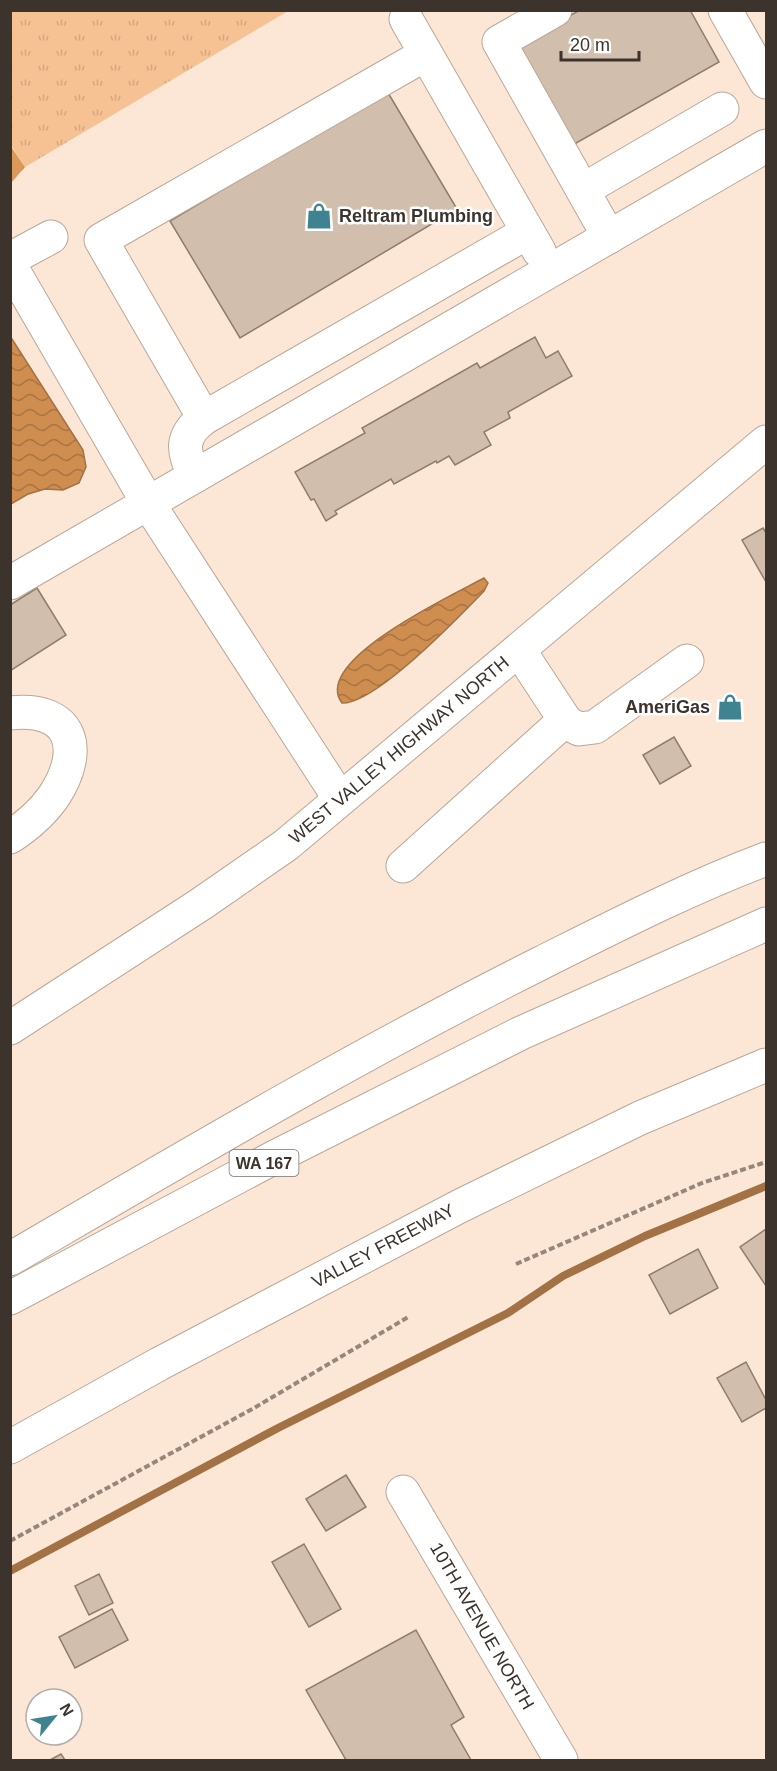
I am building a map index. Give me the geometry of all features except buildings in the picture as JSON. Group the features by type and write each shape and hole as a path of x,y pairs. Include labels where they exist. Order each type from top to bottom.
{"main road":[{"path":"555,10 499,42 609,237"},
{"path":"725,10 766,82"},
{"path":"406,19 551,271"},
{"path":"204,418 101,240 426,54"},
{"path":"583,190 722,109"},
{"path":"10,582 766,146"},
{"path":"195,476 186,455 185,442 189,433 204,418 528,232"},
{"path":"10,260 51,237"},
{"path":"10,265 148,503 340,799"},
{"name":"WEST VALLEY HIGHWAY NORTH","path":"10,1028 201,904 286,845 766,442"},
{"path":"519,650 565,720 579,729 595,727 687,661"},
{"path":"10,713 29,712 55,719 66,731 70,749 69,764 54,796 27,825 10,837"},
{"path":"403,866 565,720"},
{"path":"715,878 766,846"},
{"path":"10,1260 145,1180 389,1042 545,961 715,878 766,858"},
{"name":"WA 167","path":"10,1298 273,1158 520,1033 766,924"},
{"name":"VALLEY FREEWAY","path":"10,1447 159,1364 460,1206 640,1118 766,1065"},
{"path":"460,1206 766,1086"},
{"name":"10TH AVENUE NORTH","path":"404,1492 561,1761"}],"path":[{"path":"516,1264 702,1183 766,1162"},
{"path":"10,1541 254,1408 410,1316"}],"green space":[{"path":"11,11 288,11 25,167 11,145"},
{"path":"10,145 25,167 11,183 10,183"}],"water":[{"path":"10,336 83,450 86,467 79,483 63,490 45,489 28,494 11,504"},
{"path":"484,578 488,583 484,591 416,657 375,690 357,700 342,703 338,686 347,668 365,649 418,614"}],"waterway":[{"path":"10,1571 278,1428 508,1313 563,1276 645,1236 766,1186"}],"place":[{"name":"Reltram Plumbing","path":"319,216"},
{"name":"AmeriGas","path":"730,707"}]}
